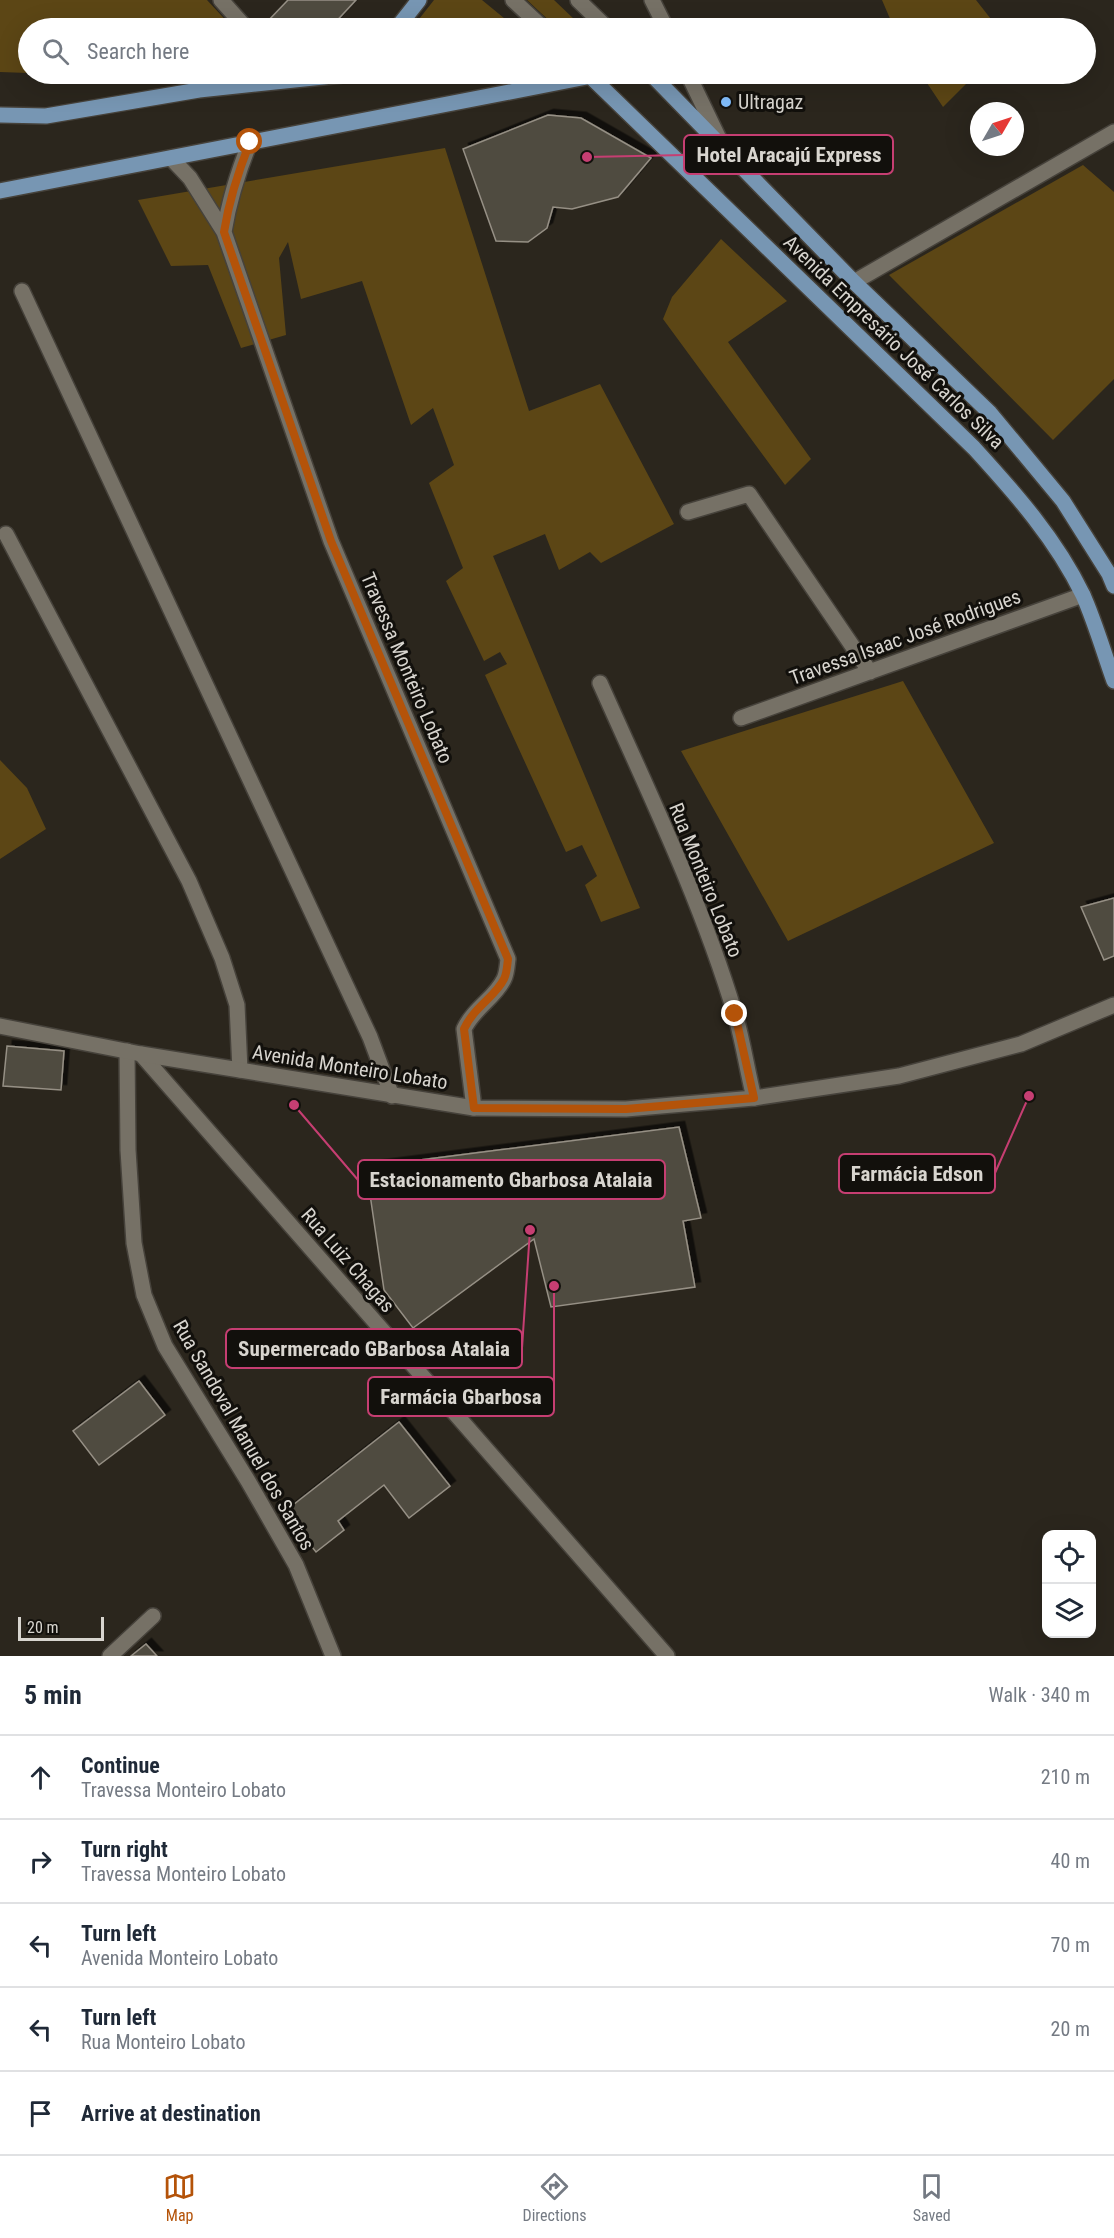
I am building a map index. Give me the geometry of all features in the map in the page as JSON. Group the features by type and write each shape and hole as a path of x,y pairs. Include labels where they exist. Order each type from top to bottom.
{"main road":[{"path":"405,18 419,0"},
{"path":"0,115 46,116 240,84"},
{"path":"0,190 548,84"},
{"name":"Avenida Empresário José Carlos Silva","path":"603,84 974,448 1024,503 1057,549 1083,595 1114,681"},
{"name":"Avenida Empresário José Carlos Silva","path":"661,84 854,282 990,413 1063,501 1112,577"}],"street":[{"path":"221,0 237,18"},
{"path":"513,0 532,18"},
{"path":"578,0 597,18"},
{"path":"652,0 661,18"},
{"path":"693,84 723,148"},
{"path":"854,282 1114,132"},
{"name":"Travessa Monteiro Lobato","path":"224,232 237,174 250,142"},
{"name":"Travessa Monteiro Lobato","path":"171,158 190,178 224,232 331,541 508,959 506,976 499,988 468,1019 464,1029 474,1108"},
{"path":"22,291 370,1037 392,1096"},
{"path":"687,512 749,494 870,672"},
{"path":"6,534 189,880 222,958 237,1005 240,1070"},
{"name":"Travessa Isaac José Rodrigues","path":"741,718 1083,595"},
{"name":"Rua Monteiro Lobato","path":"600,683 660,818 707,933 735,1014 754,1098"},
{"name":"Avenida Monteiro Lobato","path":"0,1026 134,1053 474,1108 626,1109 754,1098 899,1076 1021,1044 1114,1005"},
{"name":"Rua Sandoval Manuel dos Santos","path":"134,1053 128,1150 134,1243 144,1295 165,1346 248,1481 296,1565 333,1656"},
{"name":"Rua Luiz Chagas","path":"134,1053 667,1656"},
{"path":"110,1656 153,1616"}],"shaded area":[{"path":"0,0 207,0 224,18 18,18 18,73 0,72"},
{"path":"434,0 482,0 504,18 420,18"},
{"path":"527,0 554,0 573,18 546,18"},
{"path":"882,0 976,0 990,18 890,18"},
{"path":"928,84 966,84 943,107"},
{"path":"445,148 529,411 600,384 674,524 601,563 590,552 559,570 545,534 493,556 640,908 601,922 585,885 597,876 582,845 566,852 485,675 507,664 500,652 484,661 446,581 463,568 429,483 454,465 433,408 411,425 362,281 301,299 288,242 279,258 286,335 241,348 208,265 171,266 138,200"},
{"path":"1083,165 1114,192 1114,379 1053,440 889,275"},
{"path":"721,239 787,301 728,342 811,459 785,485 663,319 672,297"},
{"path":"903,681 994,843 788,941 681,751"},
{"path":"0,760 27,788 46,829 0,859"}],"building":[{"path":"288,0 356,0 339,18 271,18"},
{"path":"548,115 581,118 651,158 618,197 572,209 553,207 547,228 528,242 496,241 463,149"},
{"path":"1114,898 1114,956 1104,960 1081,907"},
{"path":"7,1046 64,1051 61,1090 3,1086"},
{"path":"679,1127 701,1218 683,1221 695,1287 551,1307 534,1239 413,1328 384,1290 366,1167"},
{"path":"139,1381 165,1415 99,1465 73,1431"},
{"path":"399,1422 450,1486 409,1518 384,1485 338,1521 344,1530 316,1552 284,1512"},
{"path":"146,1644 157,1656 131,1656"}],"place":[{"name":"Ultragaz","path":"726,102"},
{"name":"Hotel Aracajú Express","path":"587,157"},
{"name":"Farmácia Edson","path":"1029,1096"},
{"name":"Estacionamento Gbarbosa Atalaia","path":"294,1105"},
{"name":"Supermercado GBarbosa Atalaia","path":"530,1230"},
{"name":"Farmácia Gbarbosa","path":"554,1286"}],"route":[{"path":"250,142 237,174 224,232 331,541 508,959 506,976 499,988 468,1019 464,1029 463,1039 474,1108 626,1109 754,1098 735,1014"}]}
